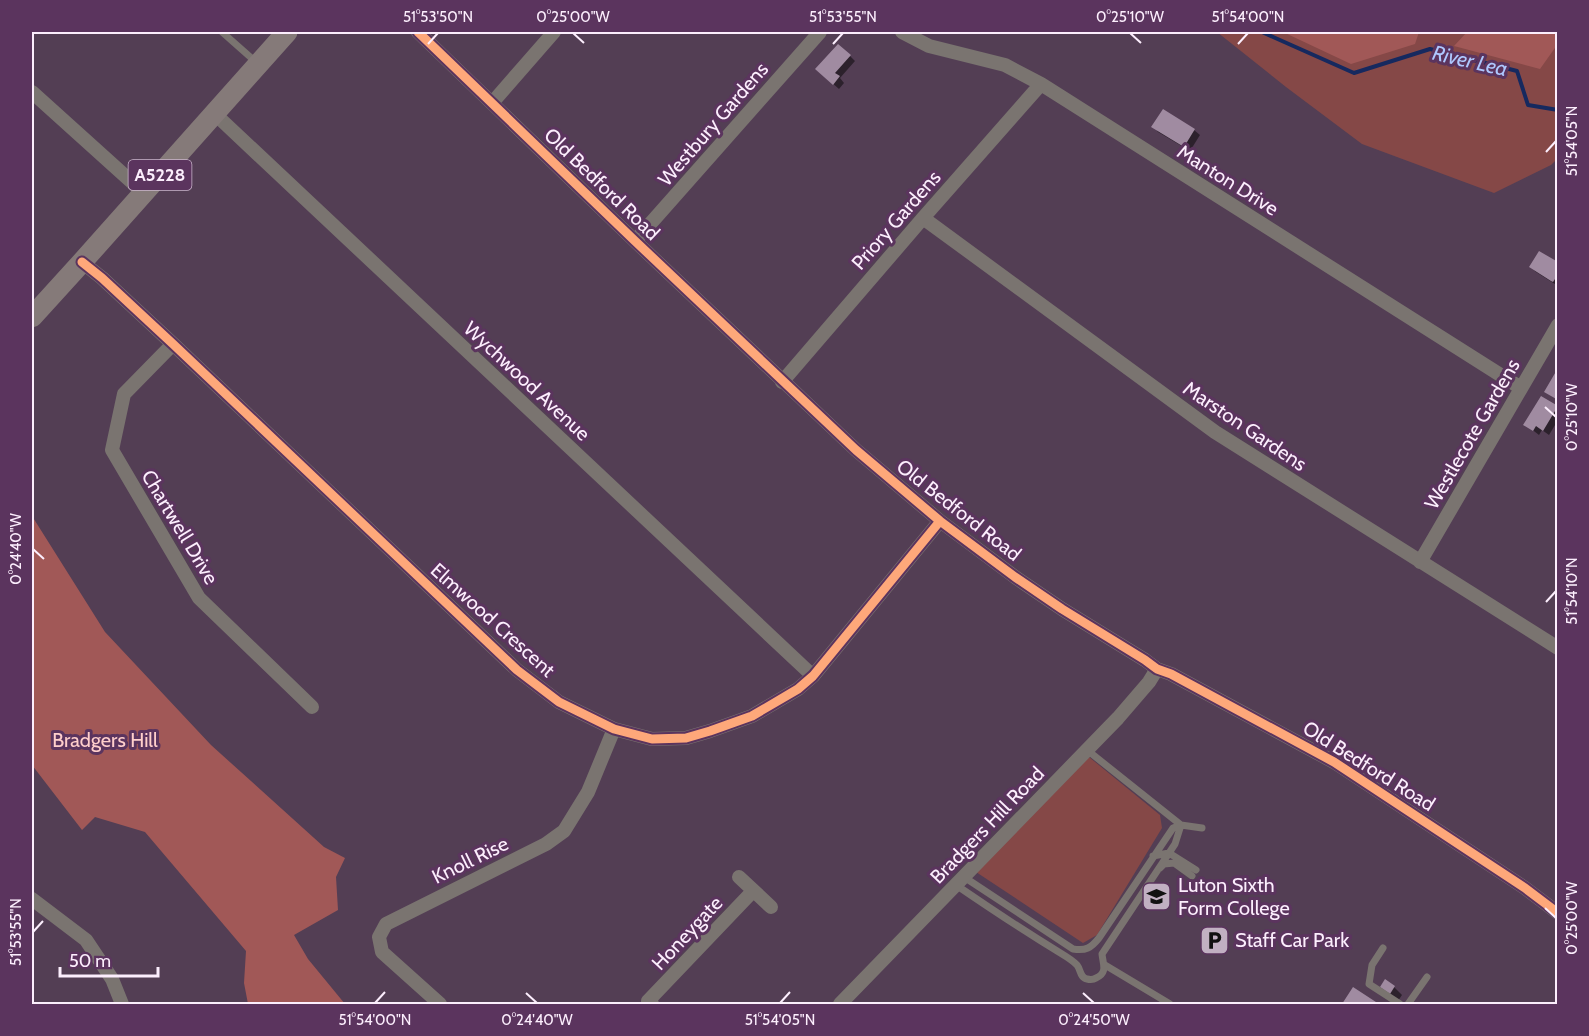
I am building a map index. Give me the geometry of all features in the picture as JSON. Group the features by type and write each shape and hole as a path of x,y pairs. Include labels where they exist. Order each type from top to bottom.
{"main road":[{"name":"A5228","path":"32,317 287,32"}],"street":[{"name":"Old Bedford Road","path":"418,32 782,382 856,450 940,521 1062,609 1157,669 1171,674 1334,762 1525,888 1557,913"},
{"path":"492,103 554,32"},
{"name":"Westbury Gardens","path":"635,242 820,32"},
{"name":"Manton Drive","path":"902,32 929,46 1005,64 1041,84 1521,388"},
{"name":"Priory Gardens","path":"782,382 1041,84"},
{"path":"32,92 144,193"},
{"name":"Wychwood Avenue","path":"214,114 813,675"},
{"name":"Marston Gardens","path":"923,218 1215,432 1557,648"},
{"name":"Elmwood Crescent","path":"82,262 173,344 517,670 559,702 614,729 652,739 686,738 752,717 798,689 813,675 940,521"},
{"name":"Westlecote Gardens","path":"1420,562 1557,325"},
{"name":"Chartwell Drive","path":"173,344 124,394 112,450 199,598 312,707"},
{"name":"Bradgers Hill Road","path":"840,1005 1087,750 1149,682 1157,669"},
{"name":"Knoll Rise","path":"440,1005 382,952 379,937 386,924 546,844 564,831 588,792 614,729"},
{"path":"739,877 771,907"},
{"name":"Honeygate","path":"649,1004 753,891"},
{"path":"32,899 86,940 112,980 122,1005"}],"lane":[{"path":"222,32 259,65"},
{"path":"1087,750 1181,825"},
{"path":"960,881 1023,930 1065,955 1077,965 1082,977 1091,980 1104,972 1102,954 1175,844 1181,825"},
{"path":"960,881 1073,949 1084,950 1092,947 1099,938 1173,828 1181,825 1202,828"},
{"path":"1153,856 1169,853 1194,873 1174,863 1164,864 1158,870"},
{"path":"1383,948 1372,965 1369,984 1400,1005"},
{"path":"1105,965 1170,1005"},
{"path":"1408,1005 1427,977"}],"shaded area":[{"path":"1217,32 1557,32 1557,159 1551,165 1494,193 1362,144"},
{"path":"1089,757 1160,815 1162,828 1097,935 1083,943 976,872"}],"green space":[{"path":"1283,32 1419,32 1415,44 1351,64"},
{"path":"1467,32 1557,32 1557,45 1540,69 1454,46"},
{"name":"Bradgers Hill","path":"32,516 105,632 211,745 324,847 345,858 336,877 338,910 294,935 308,959 345,1004 248,1004 244,983 246,951 145,832 95,817 82,830 32,765"}],"building":[{"path":"838,44 851,55 835,73 840,76 833,85 815,69"},
{"path":"1163,109 1195,129 1184,147 1151,127"},
{"path":"1539,251 1558,262 1558,271 1555,275 1557,276 1553,282 1529,267"},
{"path":"1558,368 1558,400 1544,392"},
{"path":"1541,396 1558,406 1543,431 1536,426 1533,431 1523,425"},
{"path":"1385,979 1395,986 1390,994 1380,987"},
{"path":"1353,987 1379,1004 1342,1004"}],"waterway":[{"name":"River Lea","path":"1262,32 1354,73 1430,49 1517,71 1528,105 1558,110"}],"cycle path":[{"path":"418,32 856,450 940,521 1062,609 1157,669 1171,674 1334,762 1525,888 1558,913"},
{"path":"82,262 173,344 517,670 559,702 614,729 652,739 686,738 752,716 798,689 813,676 940,521"}],"place":[{"name":"Luton Sixth Form College","path":"1157,896"},
{"name":"Staff Car Park","path":"1214,940"}]}
